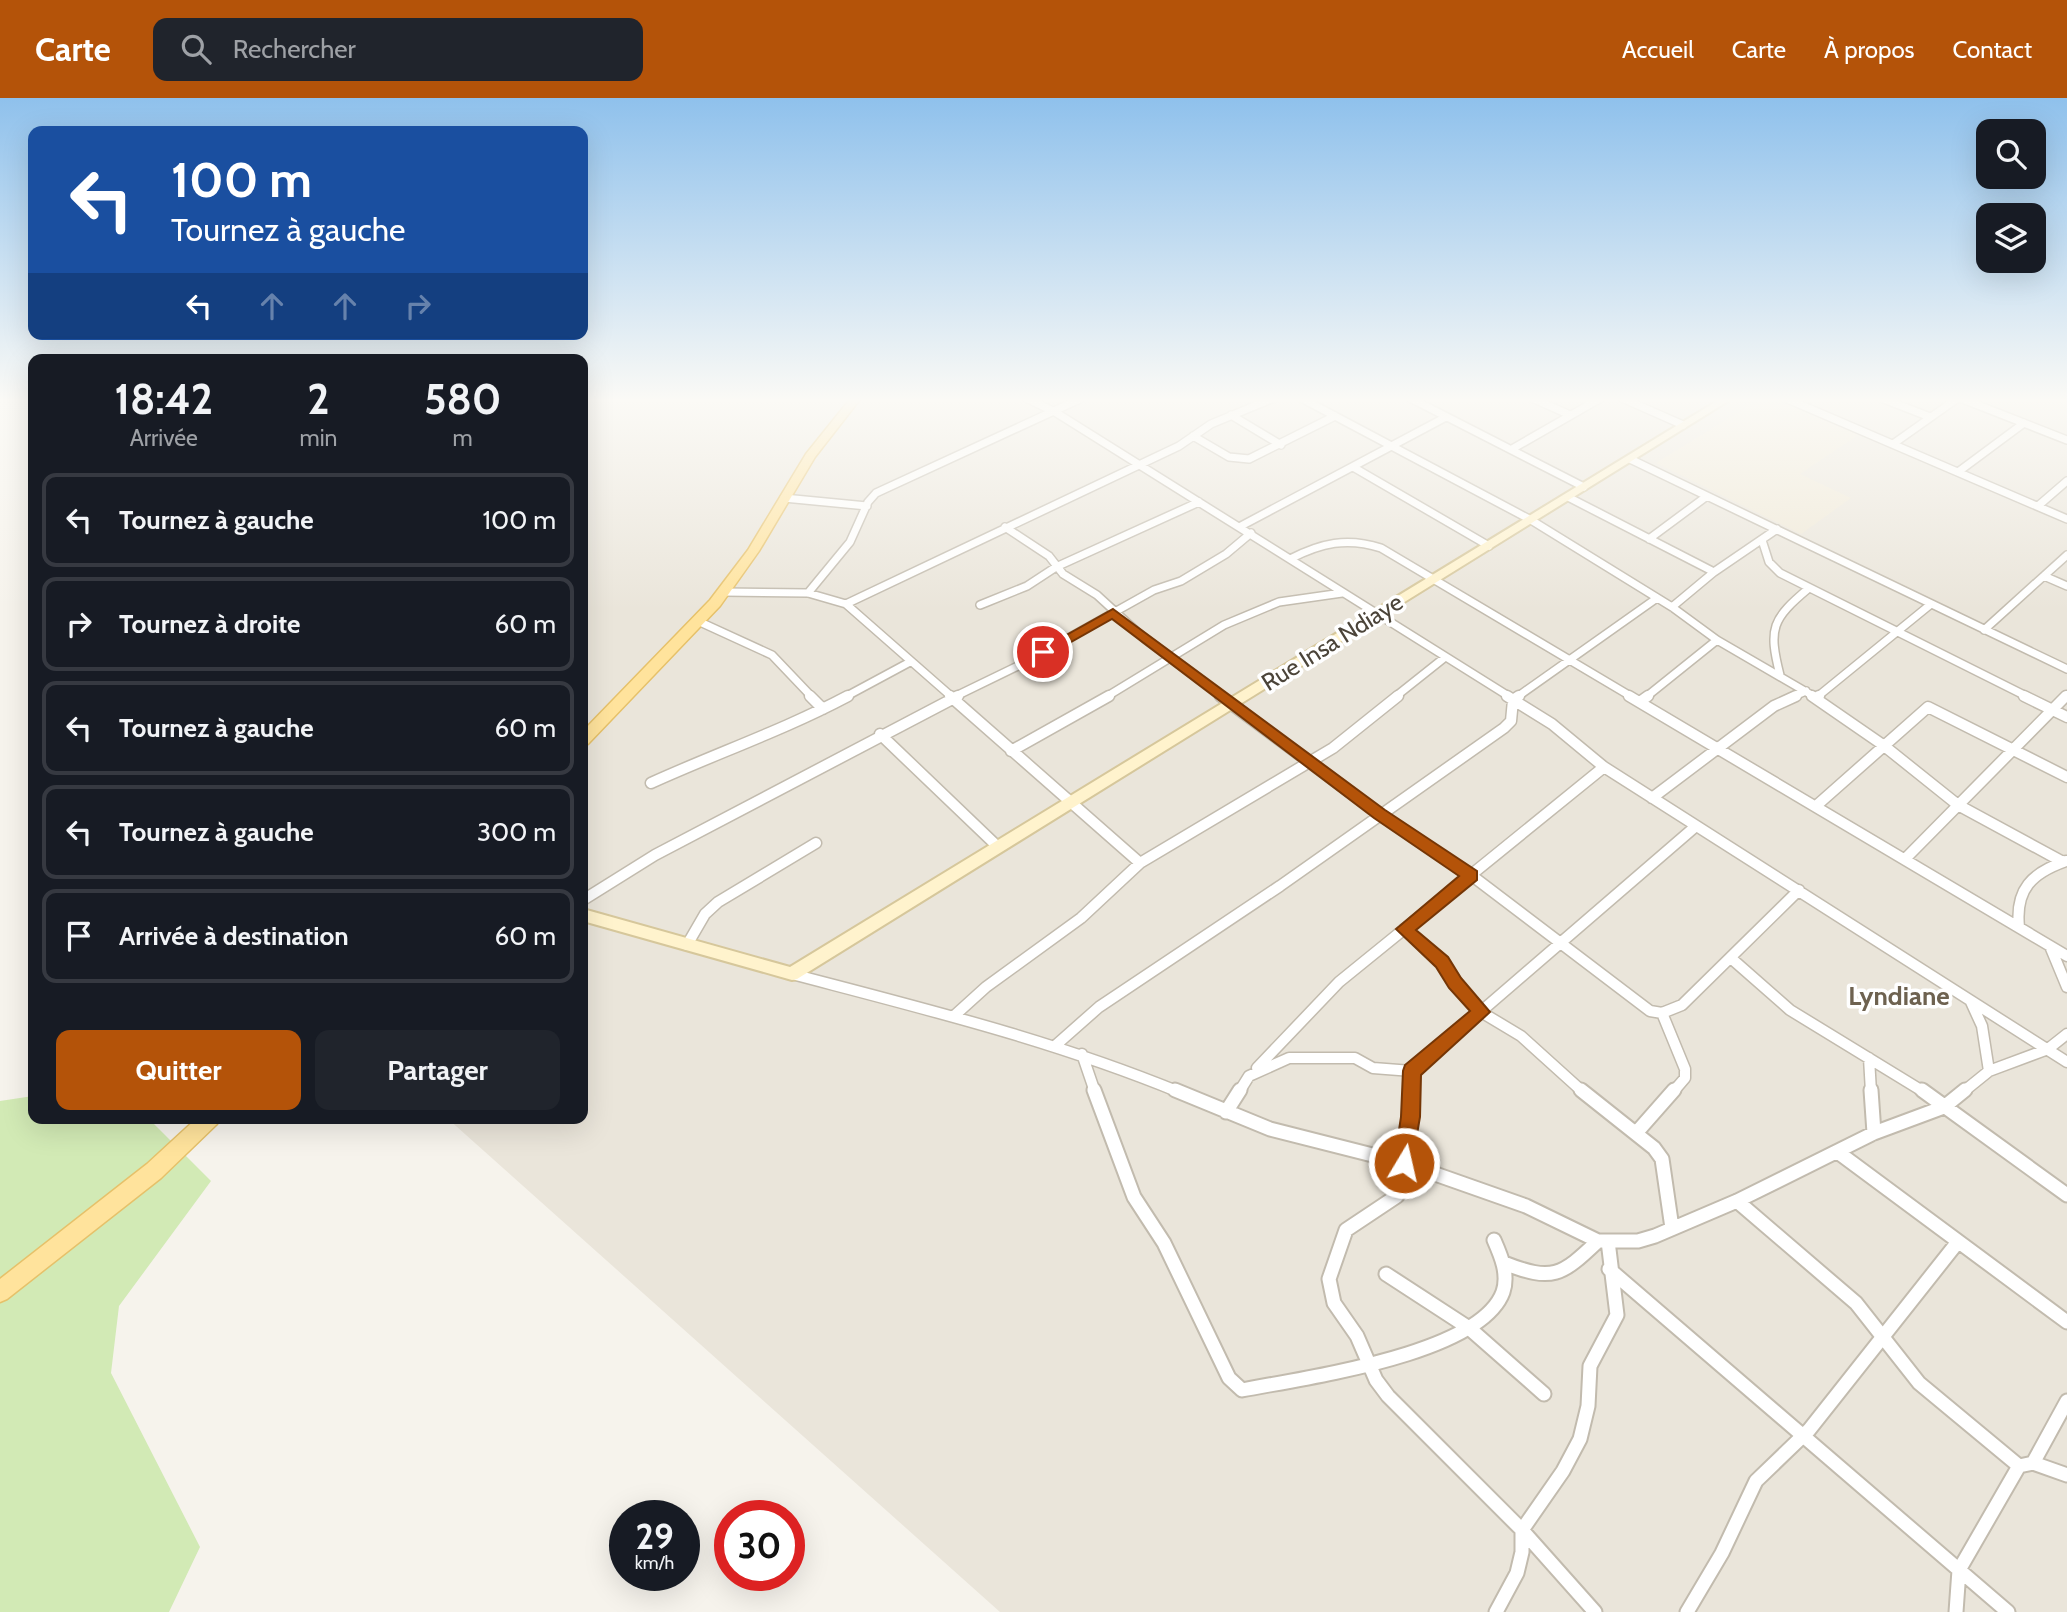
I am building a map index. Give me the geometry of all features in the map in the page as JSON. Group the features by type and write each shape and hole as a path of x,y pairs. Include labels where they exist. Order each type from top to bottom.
{"main road":[{"path":"588,735 700,622 753,551 802,469"},
{"name":"Rue Insa Ndiaye","path":"792,974 1069,801 1613,469"},
{"path":"588,916 792,974"},
{"path":"0,1292 154,1171 204,1124"}],"street":[{"path":"808,593 850,542 867,506 883,489 928,469"},
{"path":"846,604 1124,469"},
{"path":"1145,469 1241,526 1513,700 1563,733 1604,767 2067,1062"},
{"path":"1241,526 1350,469"},
{"path":"1356,469 1489,546"},
{"path":"1435,469 1531,520 1672,607 1717,640 1806,691 1883,745 1958,805 2065,862"},
{"path":"1549,469 1584,487"},
{"path":"1652,469 2067,669"},
{"path":"1950,469 2067,519"},
{"path":"1958,472 1963,469"},
{"path":"2038,506 2067,481"},
{"path":"1649,539 1707,496"},
{"path":"1568,497 1714,572"},
{"path":"784,498 867,506"},
{"path":"980,605 1027,586 1056,567 1199,502"},
{"path":"1005,527 1049,556 1056,567 1097,595 1113,613 1173,659 1312,760 1379,814 1471,875 1640,1006 1662,1013 1682,1005 1732,959 1799,890"},
{"path":"1672,607 1714,572 1777,529"},
{"path":"588,897 656,855 880,734 1020,665 1154,590 1181,581 1226,554 1251,533"},
{"path":"1290,559 1325,541 1349,539 1381,548 2067,956"},
{"path":"1762,540 1769,562 1780,573 2067,717"},
{"path":"1984,630 2067,555"},
{"path":"2044,576 2067,586"},
{"path":"1780,676 1771,642 1773,625 1779,614 1809,588"},
{"path":"723,592 808,593 846,604 1140,863"},
{"path":"1011,751 1173,659 1200,638 1279,602 1342,593"},
{"path":"1056,1045 1098,1007 1280,886 1504,728 1511,721 1513,700 1568,658 1657,598"},
{"path":"1816,698 1931,604"},
{"path":"700,622 772,655 823,709"},
{"path":"1641,701 1717,640"},
{"path":"954,1016 986,987 1081,918 1140,863 1312,760 1364,724 1444,658"},
{"path":"651,783 719,751 773,734 910,662"},
{"path":"1652,798 1721,749 1774,706 1806,691"},
{"path":"1905,859 2067,695"},
{"path":"1816,806 1928,707 2067,777"},
{"path":"880,734 997,846"},
{"path":"1226,1112 1249,1076 1339,982 1604,767"},
{"path":"1249,1076 1276,1062 1303,1057 1354,1058 1373,1068 1412,1071 1562,945 1696,827"},
{"path":"687,945 705,914 718,902 816,843"},
{"path":"2019,927 2015,905 2024,885 2038,873 2065,862"},
{"path":"1404,929 1442,962 1455,983 1481,1012 1521,1036 1552,1067 1637,1132 1662,1159 1672,1228"},
{"path":"2049,946 2067,988"},
{"path":"1732,959 1790,1010 1909,1081 2067,1195"},
{"path":"792,974 1056,1045 1280,1132 1404,1163 1526,1206 1603,1241 1638,1241 1737,1201 1839,1153 1874,1133 1916,1120 1944,1107 1989,1071 2048,1049 2067,1034"},
{"path":"1970,1002 1982,1026 1989,1071"},
{"path":"1637,1132 1685,1077 1685,1069 1662,1013"},
{"path":"1082,1054 1125,1178 1164,1242 1229,1378 1242,1390 1370,1366 1421,1349 1469,1328 1498,1302 1503,1293 1504,1263 1494,1240"},
{"path":"1869,1058 1874,1133"},
{"path":"1412,1071 1411,1117 1404,1163 1408,1181 1397,1196 1346,1230 1329,1279 1334,1303 1357,1336 1370,1366 1388,1396 1522,1530 1595,1612"},
{"path":"1839,1153 2067,1322"},
{"path":"1737,1201 1856,1303 1919,1383 2026,1465 2067,1475"},
{"path":"1504,1263 1538,1277 1551,1277 1564,1273 1603,1241"},
{"path":"1496,1612 1519,1570 1525,1547 1522,1530 1563,1471 1580,1439 1588,1406 1590,1366 1617,1315 1603,1241"},
{"path":"1687,1612 1721,1553 1756,1481 1804,1434 1957,1243"},
{"path":"1609,1269 2008,1612"},
{"path":"1386,1274 1469,1328 1544,1394"},
{"path":"1956,1612 1959,1570 2067,1401"}],"shaded area":[{"path":"588,469 2067,469 2067,1612 1000,1612 454,1124 588,1124"},
{"path":"1668,469 1808,469 1800,474 1851,498 1801,534"}],"green space":[{"path":"28,1097 28,1124 154,1124 211,1181 119,1306 111,1373 200,1547 169,1612 0,1612 0,1101"}],"district":[{"name":"Lyndiane","path":"1899,996"}],"route":[{"path":"1043,652 1113,613 1146,640 1312,760 1379,814 1471,875 1404,929 1442,962 1455,983 1481,1012 1412,1071 1411,1117 1404,1163"}]}
